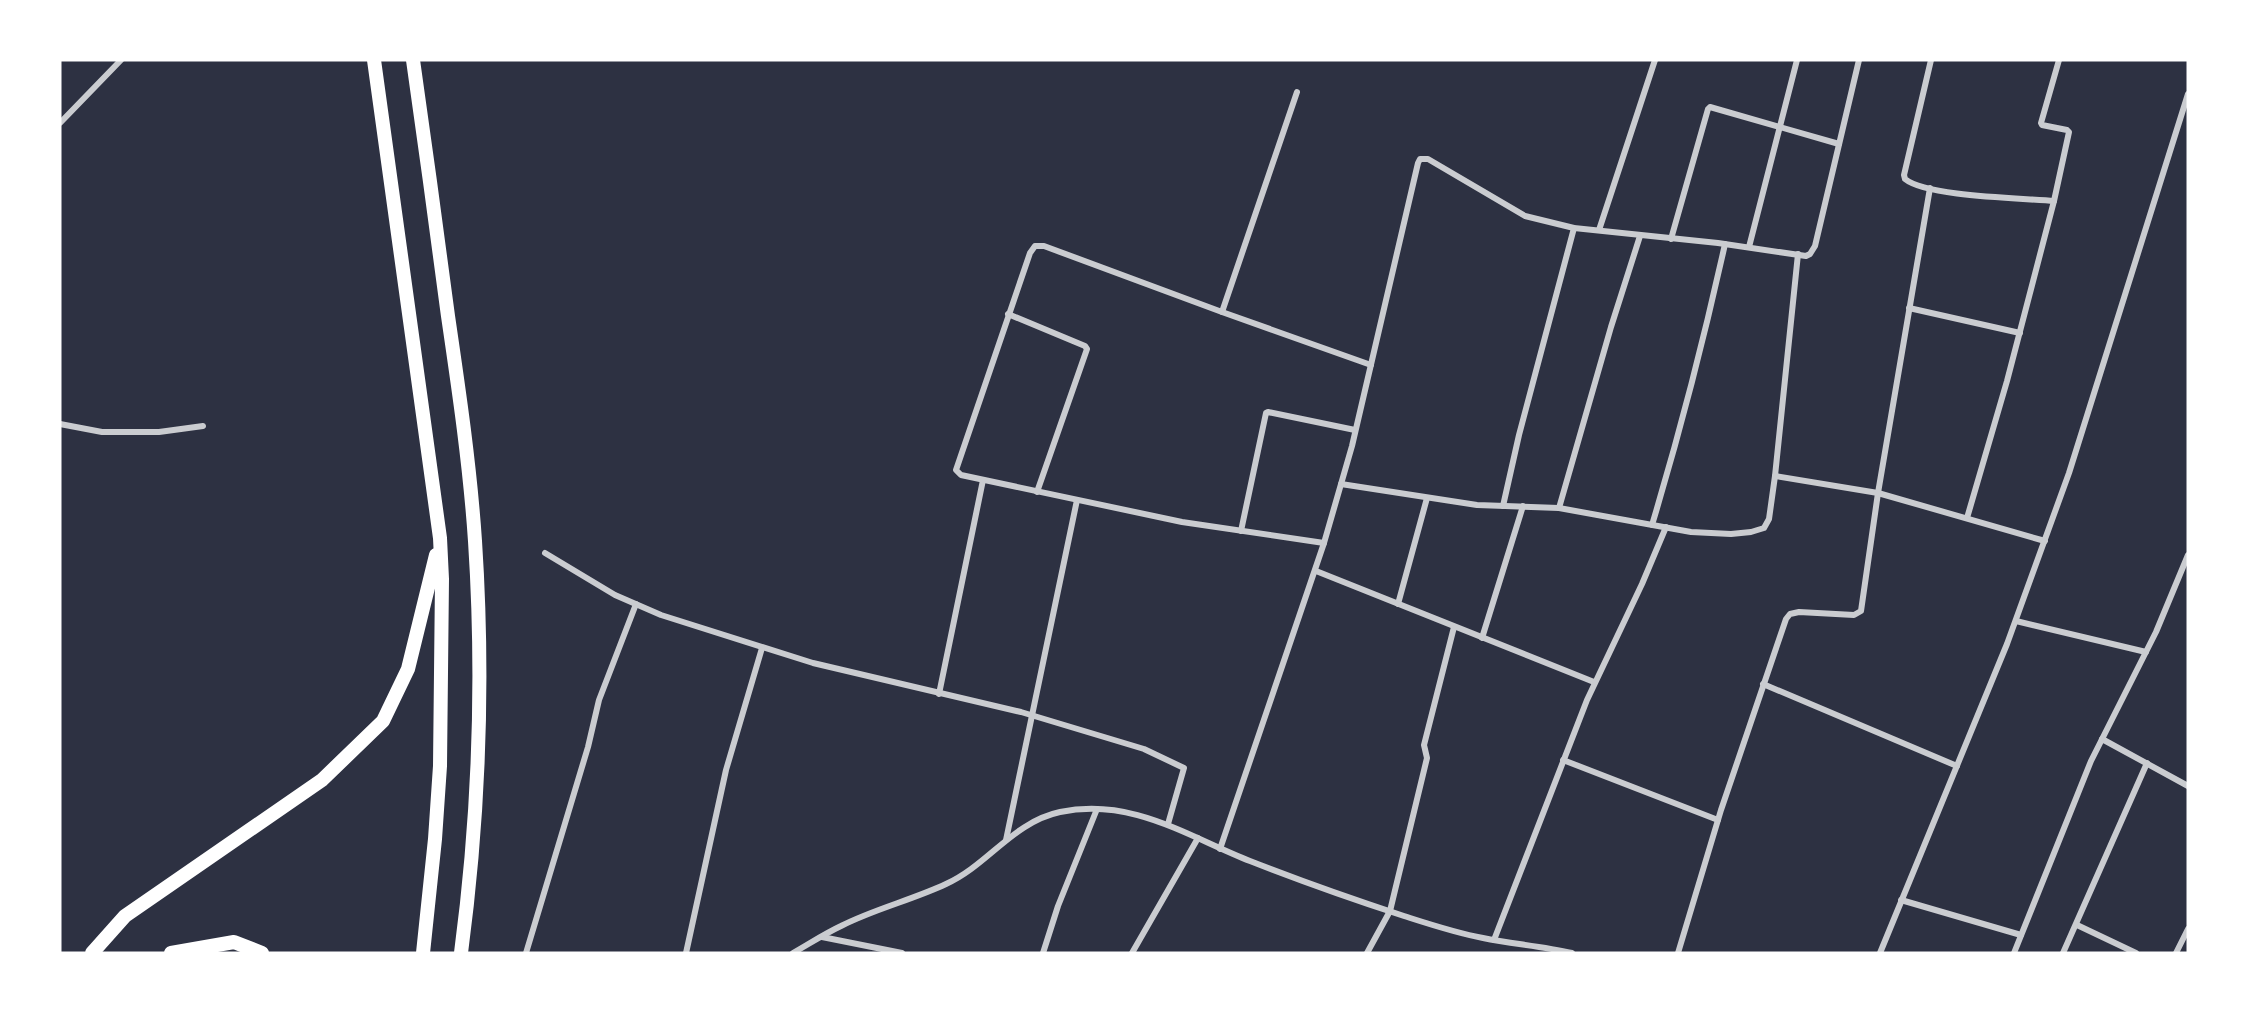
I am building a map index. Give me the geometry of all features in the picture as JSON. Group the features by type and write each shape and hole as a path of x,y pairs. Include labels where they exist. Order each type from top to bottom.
{"main road":[{"path":"375,60 440,538 442,579 440,766 423,953"},
{"path":"413,60 460,402 475,551 479,680 477,766 473,841 461,953"},
{"path":"92,953 125,916 322,780 382,721 408,669 440,538"},
{"path":"171,953 234,942 262,953"}],"street":[{"path":"60,123 121,60"},
{"path":"1599,231 1655,60"},
{"path":"1749,247 1797,60"},
{"path":"1220,849 1316,571 1355,430 1420,159 1428,159 1525,216 1574,228 1725,244 1806,256 1815,246 1859,60"},
{"path":"1931,60 1904,175 1908,182 1965,194 2054,201"},
{"path":"1967,518 2020,333 2054,201 2068,132 2042,125 2041,121 2059,60"},
{"path":"1222,312 1297,92"},
{"path":"1880,953 2016,621 2045,541 2069,473 2188,94"},
{"path":"1671,239 1710,107 1839,144"},
{"path":"1678,953 1718,820 1782,629 1790,614 1799,612 1854,615 1861,611 1878,493 1930,188"},
{"path":"1503,507 1519,435 1574,228"},
{"path":"1559,508 1611,327 1640,236"},
{"path":"1652,525 1676,446 1725,244"},
{"path":"1324,543 1182,522 961,475 957,470 1008,315 1030,253 1035,246 1044,246 1371,364"},
{"path":"1341,484 1477,505 1559,508 1691,532 1731,534 1764,528 1769,519 1775,476 1798,254"},
{"path":"1909,308 2020,333"},
{"path":"1008,315 1085,346 1087,349 1037,492"},
{"path":"1241,531 1266,413 1355,430"},
{"path":"60,424 102,432 159,432 203,426"},
{"path":"1775,476 1878,493 2045,541"},
{"path":"939,694 983,480"},
{"path":"1398,604 1427,498"},
{"path":"1006,841 1077,500"},
{"path":"1482,638 1523,506"},
{"path":"1494,939 1594,682 1642,584 1666,527"},
{"path":"545,553 615,595 661,615 813,663 1033,716 1144,749 1184,768 1168,824"},
{"path":"2014,953 2091,761 2146,652 2188,555"},
{"path":"1316,571 1594,682"},
{"path":"525,953 588,747 599,700 636,604"},
{"path":"2016,621 2146,652"},
{"path":"1367,953 1390,911 1427,758 1424,745 1454,627"},
{"path":"686,953 726,770 762,648"},
{"path":"1763,684 1956,766"},
{"path":"2102,739 2188,786"},
{"path":"1563,760 1718,820"},
{"path":"2063,953 2147,763"},
{"path":"1042,953 1096,809"},
{"path":"793,953 841,926 946,884 971,870 1023,827 1045,816 1096,809 1129,812 1168,824 1220,849 1302,881 1390,911 1472,935 1546,946 1572,953"},
{"path":"1132,953 1198,838"},
{"path":"1901,900 2021,935"},
{"path":"2077,925 2136,953"},
{"path":"2176,953 2188,929"},
{"path":"822,937 902,953"}]}
